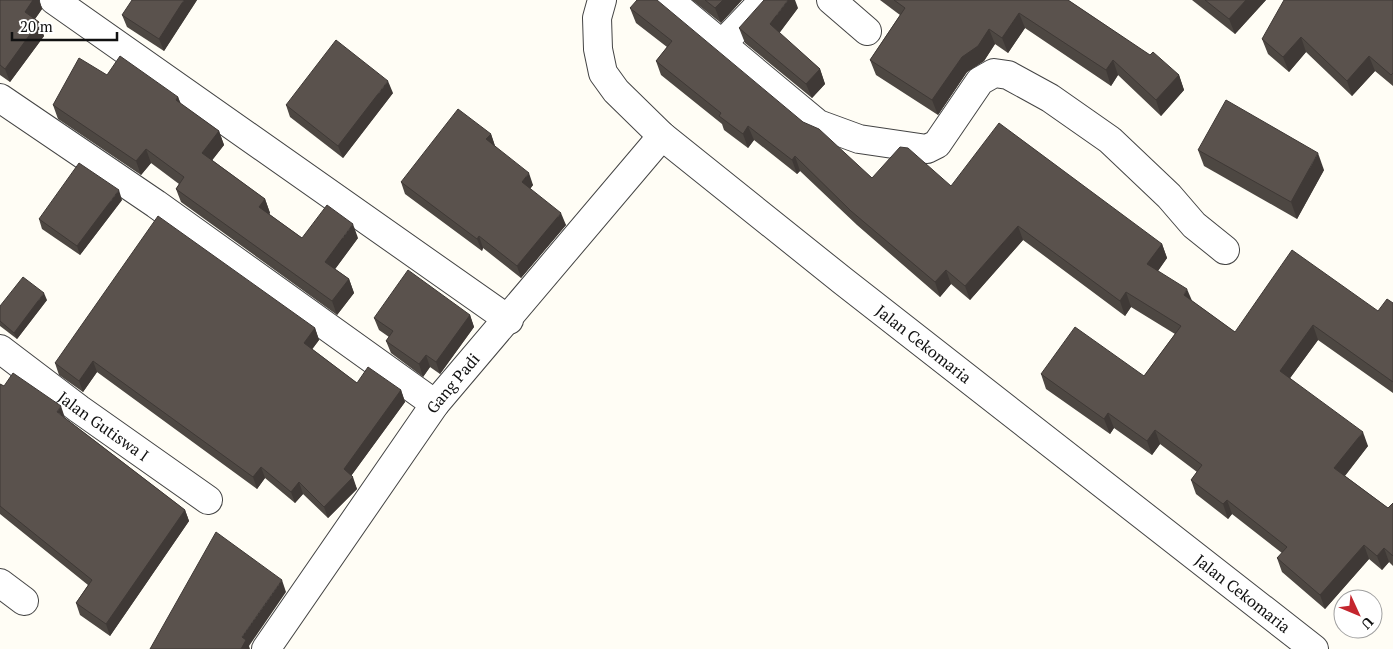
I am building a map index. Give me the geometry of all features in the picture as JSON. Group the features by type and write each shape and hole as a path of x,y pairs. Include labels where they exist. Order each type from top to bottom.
{"street":[{"path":"54,0 509,320"},
{"name":"Jalan Cekomaria","path":"602,0 597,18 598,49 604,74 616,90 662,136 843,281 1314,649"},
{"path":"669,0 818,124 859,139 927,149 937,144 980,80 994,73 1008,75 1050,98 1110,140 1169,196 1194,225 1225,250"},
{"path":"722,44 764,0"},
{"path":"831,0 867,31"},
{"path":"0,98 156,204 435,404"},
{"name":"Gang Padi","path":"266,649 435,404 509,320 662,136"},
{"name":"Jalan Gutiswa I","path":"0,350 208,500"},
{"path":"0,583 24,601"}],"building":[{"path":"0,0 33,0 25,12 39,22 5,69 0,65"},
{"path":"132,0 184,0 159,39 122,15"},
{"path":"637,0 657,0 803,122 819,129 872,178 900,147 908,148 951,186 999,123 1162,244 1147,264 1187,289 1184,295 1235,332 1292,250 1378,311 1387,299 1393,303 1393,382 1313,325 1280,371 1363,432 1334,468 1388,508 1393,503 1393,556 1384,548 1377,556 1364,545 1320,595 1277,558 1287,547 1227,500 1223,504 1191,480 1202,465 1155,430 1147,441 1108,413 1104,419 1041,374 1075,327 1144,376 1181,326 1126,292 1120,301 1018,226 965,286 946,270 935,282 851,211 795,156 792,160 748,126 743,134 719,116 721,113 656,61 672,41 630,8"},
{"path":"705,0 723,0 715,8"},
{"path":"764,0 788,0 770,24 820,69 806,84 739,28"},
{"path":"894,0 1068,0 1150,55 1153,52 1179,75 1156,100 1113,60 1106,70 1019,13 1002,38 989,29 978,46 962,57 932,100 870,60 905,8"},
{"path":"1205,0 1246,0 1229,19"},
{"path":"1284,0 1393,0 1393,73 1391,75 1369,56 1347,81 1301,37 1283,57 1262,39"},
{"path":"336,40 388,81 338,146 286,105"},
{"path":"120,56 178,97 176,100 219,131 202,153 265,199 259,207 302,238 327,205 353,224 325,262 349,279 332,301 176,189 184,177 146,149 136,161 53,105 79,58 107,75"},
{"path":"1226,100 1318,153 1291,202 1198,150"},
{"path":"458,109 491,134 486,139 529,173 522,182 561,213 517,266 479,236 477,239 401,182"},
{"path":"79,163 119,190 77,246 39,219"},
{"path":"158,216 315,328 304,343 357,383 368,367 401,390 344,469 353,477 324,507 299,482 291,492 261,467 253,477 93,361 79,381 55,363"},
{"path":"408,270 470,315 436,362 426,355 419,364 386,341 393,331 374,318"},
{"path":"23,277 44,293 14,333 0,321 0,306"},
{"path":"13,373 61,406 57,412 185,510 106,624 76,603 92,580 0,506 0,384 4,386"},
{"path":"216,532 282,580 242,637 246,640 241,649 150,649"}]}
